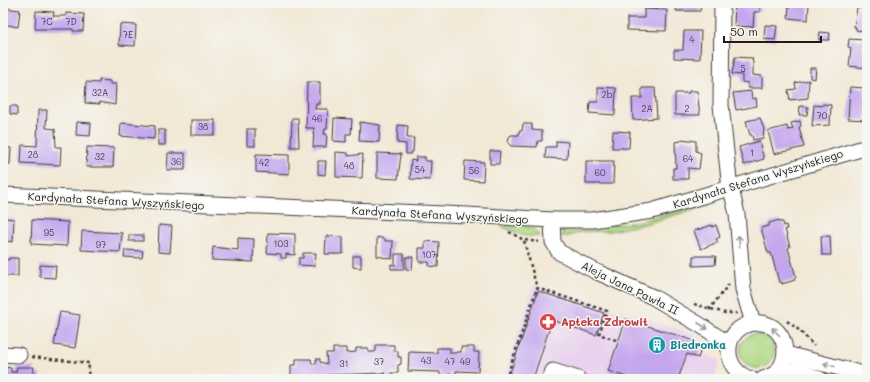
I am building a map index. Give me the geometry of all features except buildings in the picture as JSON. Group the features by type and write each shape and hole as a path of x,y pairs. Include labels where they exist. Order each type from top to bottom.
{"street":[{"path":"722,3 721,105 737,214 743,289 753,323"},
{"name":"Kardynała Stefana Wyszyńskiego","path":"3,195 552,220 592,220 616,218 652,211 867,146"},
{"name":"Aleja Jana Pawła II","path":"552,220 552,242 559,252 595,271 652,297 729,344"},
{"path":"751,379 736,375 728,354 729,344 734,334 743,327 753,323 771,327 778,333 783,340 786,354 775,374 764,379"},
{"path":"3,354 19,355"},
{"path":"786,354 867,375"},
{"path":"779,369 800,372 820,379"},
{"path":"550,379 553,371 578,379"}],"path":[{"path":"506,379 536,288 524,240"},
{"path":"708,312 732,280"},
{"path":"536,288 607,311 599,334 616,340"},
{"path":"786,320 793,324 810,344 816,348"},
{"path":"19,355 89,363 88,379"}],"shaded area":[{"path":"534,285 695,334 701,349 700,353 720,360 714,379 503,379"}],"green space":[{"path":"714,201 718,202 645,224 611,231 581,232 569,236 561,236 565,230 570,228 633,223"},
{"path":"502,224 533,228 540,236 524,236 501,226"},
{"path":"754,334 760,334 764,335 771,341 774,351 773,358 767,365 760,368 754,368 750,367 743,361 740,354 740,348 741,344 747,337"},
{"path":"789,360 867,379 841,379 816,371 786,365"}],"place":[{"name":"Apteka Zdrowit","path":"548,322"},
{"name":"Biedronka","path":"657,345"}]}
